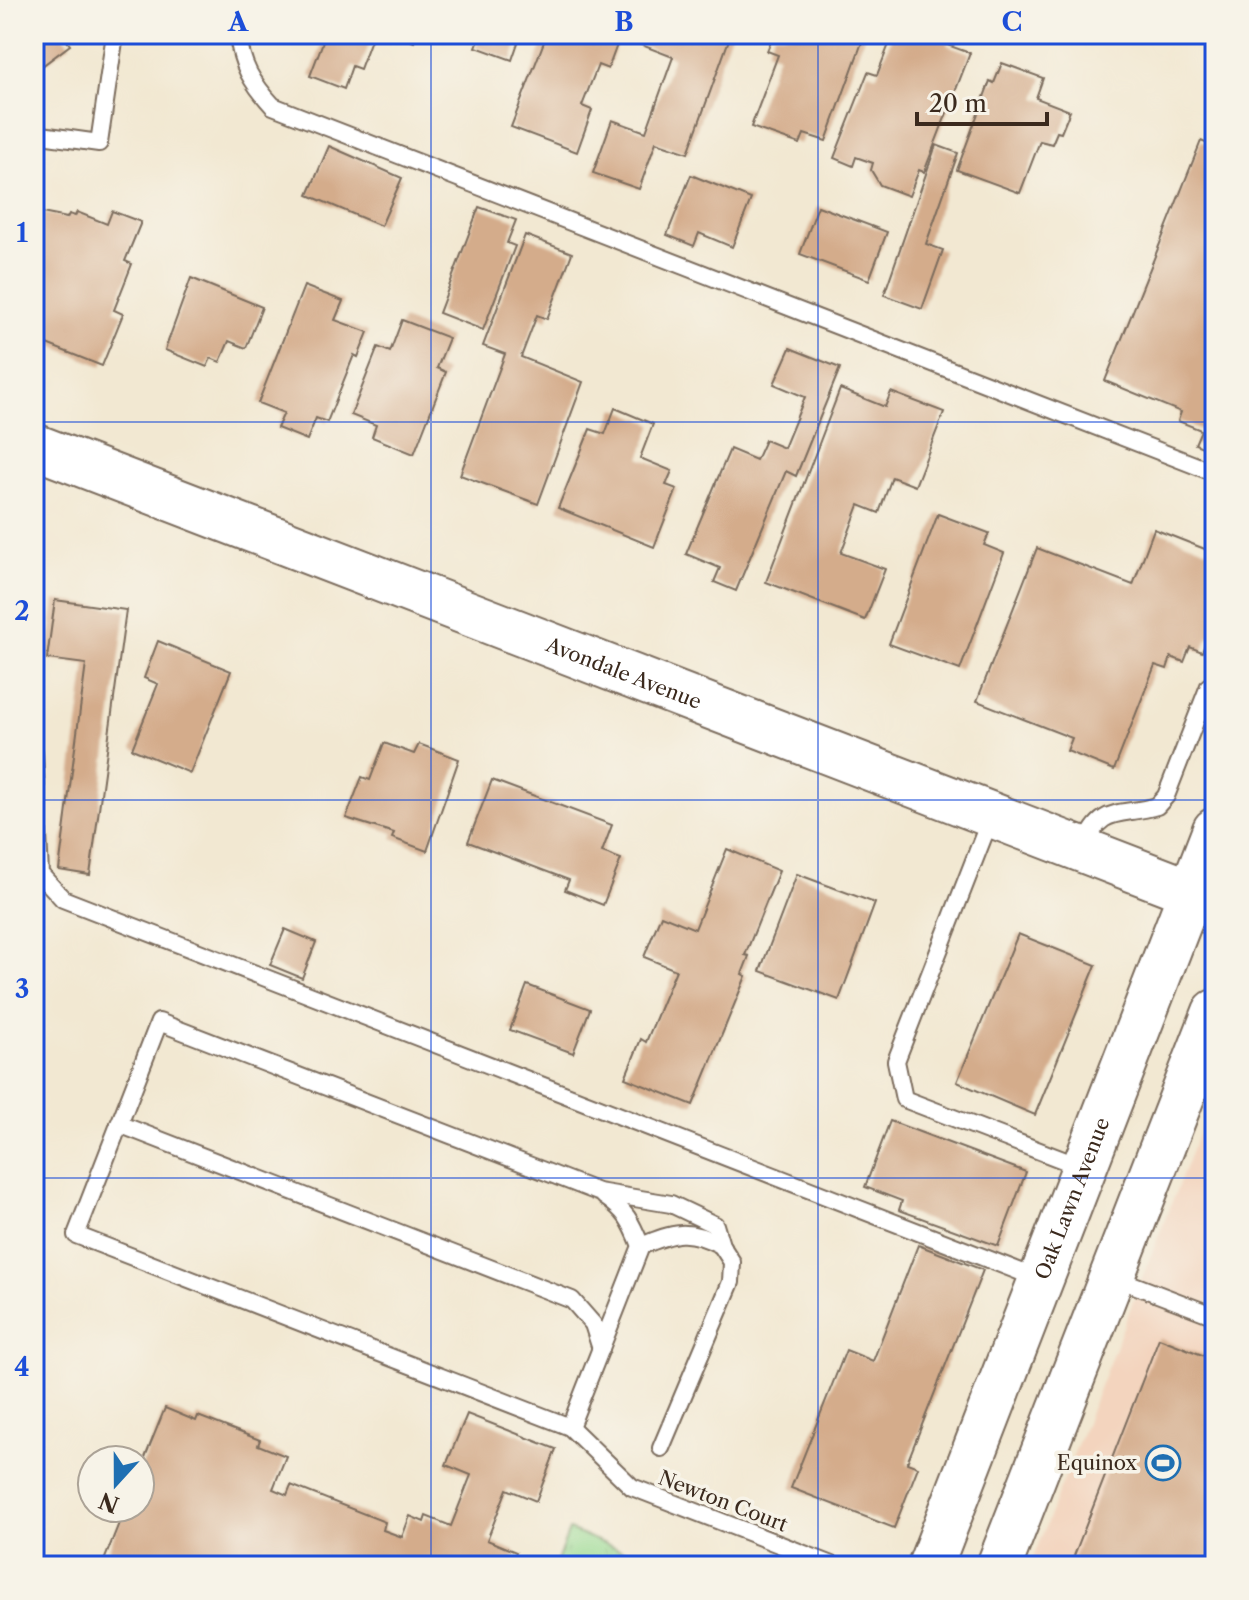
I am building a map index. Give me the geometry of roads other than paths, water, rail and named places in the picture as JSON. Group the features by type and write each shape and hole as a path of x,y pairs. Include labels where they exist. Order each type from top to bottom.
{"main road":[{"name":"Avondale Avenue","path":"34,446 1203,897"},
{"name":"Oak Lawn Avenue","path":"930,1566 1085,1168 1203,897 1215,830"},
{"path":"999,1566 1215,1012"}],"lane":[{"path":"34,134 99,143 115,34"},
{"path":"238,34 240,57 252,84 273,106 1215,473"},
{"path":"1083,850 1091,829 1103,818 1118,812 1157,806 1166,796 1209,686 1215,688"},
{"path":"34,753 40,874 63,899 1041,1280"},
{"path":"991,815 896,1061 904,1099 1085,1168"},
{"path":"598,1192 622,1208 632,1222 641,1246 570,1427 76,1235 159,1022 598,1192 671,1204 715,1225 721,1245 732,1262 731,1282 661,1448"},
{"path":"119,1124 572,1300 593,1324 601,1349"},
{"path":"641,1246 675,1232 693,1234 721,1245"},
{"path":"1112,1277 1215,1316"},
{"name":"Newton Court","path":"570,1427 632,1487 835,1566"}],"place":[{"name":"Equinox","path":"1163,1463"}]}
